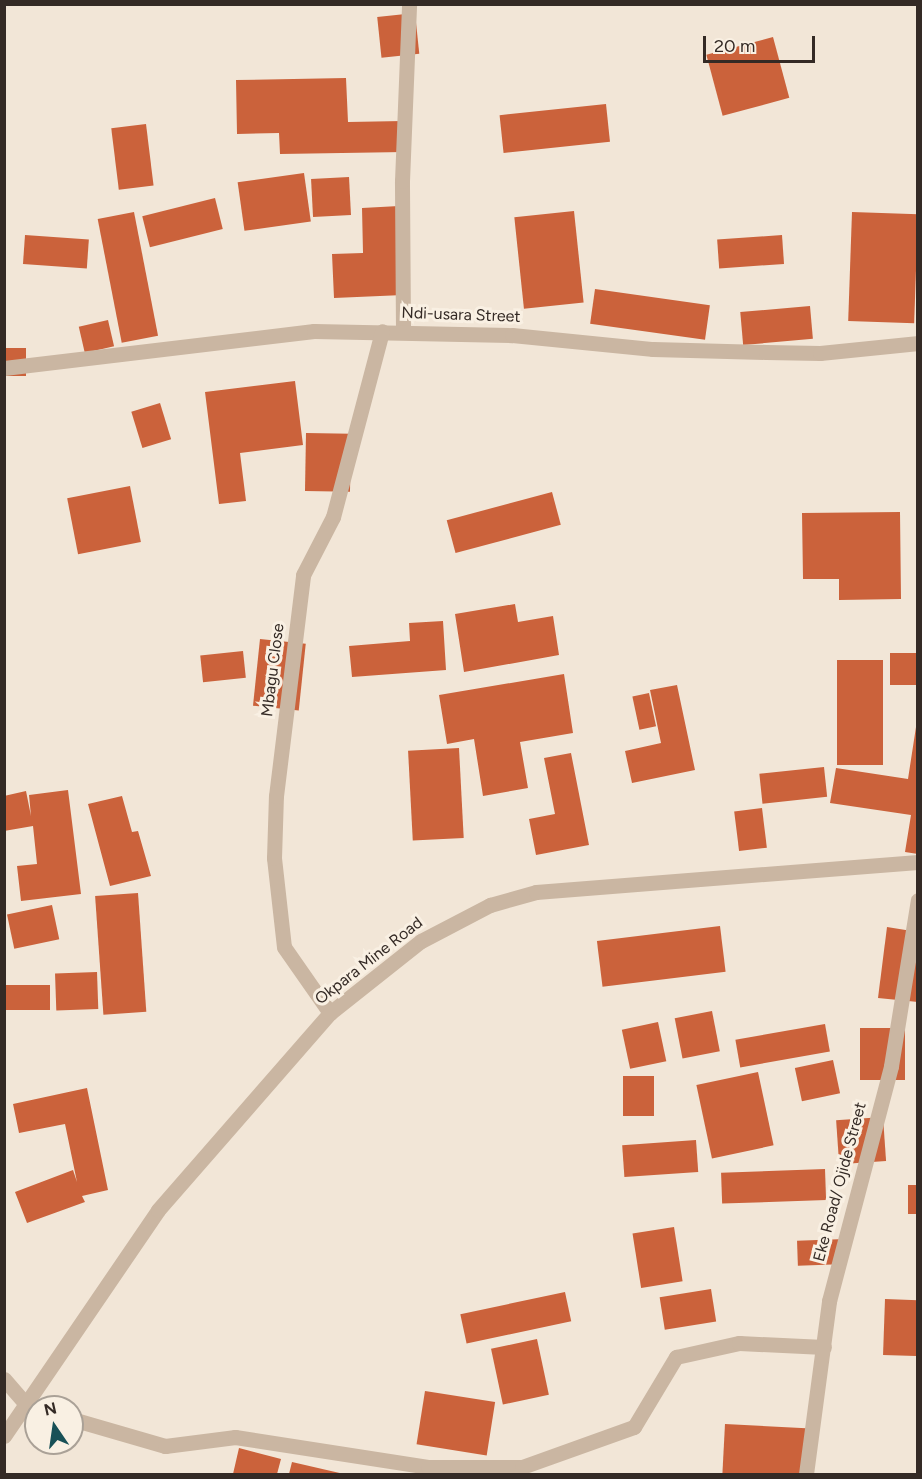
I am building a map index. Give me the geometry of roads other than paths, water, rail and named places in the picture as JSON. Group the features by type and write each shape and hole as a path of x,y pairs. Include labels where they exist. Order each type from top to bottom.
{"street":[{"path":"403,330 402,181 409,4"},
{"name":"Ndi-usara Street","path":"4,368 314,331 403,330 512,335 688,350 820,353 918,343"},
{"name":"Mbagu Close","path":"330,1013 284,947 274,858 276,796 303,574 333,517 382,331"},
{"name":"Okpara Mine Road","path":"39,1395 151,1218 330,1013 421,941 452,922 509,898 536,892 918,862"},
{"name":"Eke Road/ Ojide Street","path":"806,1474 840,1251 891,1066 918,900"},
{"path":"84,1422 165,1446 235,1437 428,1467 522,1467 634,1427 676,1357 739,1343 824,1347"},
{"path":"4,1379 24,1398"},
{"name":"Okpara Mine Road","path":"4,1436 24,1415"}]}
